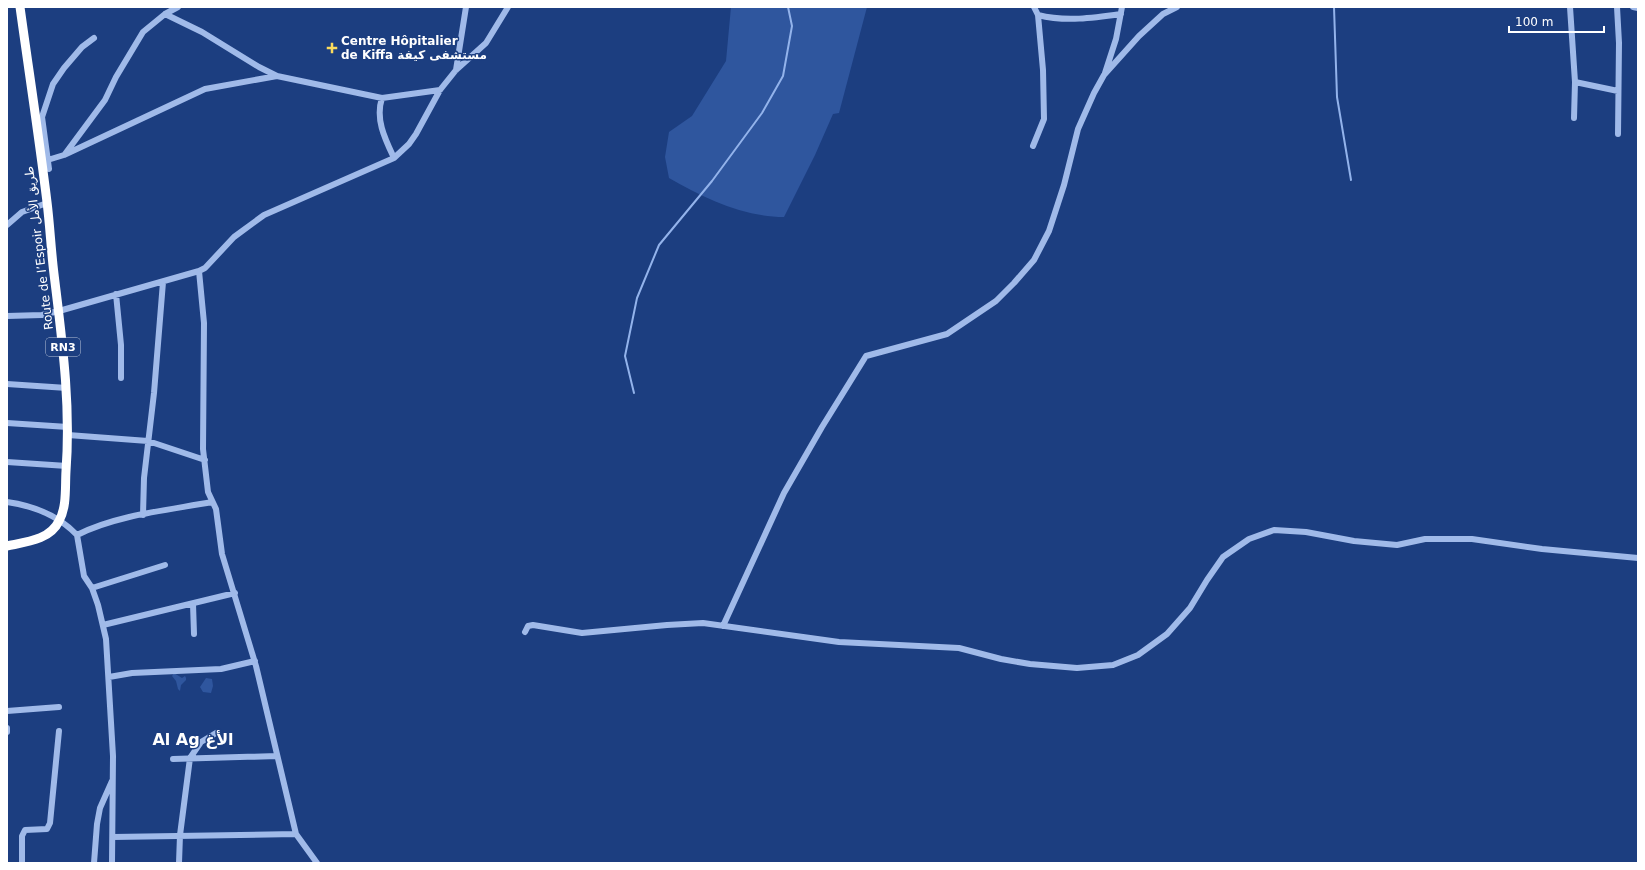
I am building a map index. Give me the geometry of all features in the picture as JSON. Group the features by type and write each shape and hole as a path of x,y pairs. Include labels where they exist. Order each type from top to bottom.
{"highway":[{"name":"Route de l’Espoir طريق الأمل","path":"7,546 46,536 54,529 60,520 64,507 68,431 67,388 47,203 45,161 34,114 20,7"}],"street":[{"path":"64,155 106,100 116,77 143,32 165,14 178,7"},
{"path":"456,70 466,7"},
{"path":"7,316 42,315 199,271 205,268 234,237 264,215 394,158 405,148 416,134 440,90 456,70 486,43 508,7"},
{"path":"1033,146 1044,119 1043,70 1038,15 1034,7"},
{"path":"723,626 784,493 822,427 866,356 947,334 996,300 1034,260 1049,231 1064,185 1078,129 1094,93 1104,75 1116,39 1122,7"},
{"path":"1104,75 1139,36 1163,14 1177,7"},
{"path":"1570,7 1575,82 1574,118"},
{"path":"1617,7 1619,43 1618,134"},
{"path":"1633,7 1638,8"},
{"path":"165,14 202,32 259,68 277,76 382,98 440,90"},
{"path":"1038,15 1051,18 1084,19 1121,14"},
{"path":"49,169 45,161 42,117 48,96 53,84 64,68 85,45 94,38"},
{"path":"45,161 64,155 206,88 277,76"},
{"path":"1575,82 1618,91"},
{"path":"382,98 380,113 381,124 384,136 394,158"},
{"path":"7,224 22,212 47,203"},
{"path":"199,271 204,323 204,460 208,492 216,509 222,554 255,660 296,834 317,863"},
{"path":"143,515 144,478 154,393 163,282"},
{"path":"116,294 121,345 121,378"},
{"path":"7,384 67,388"},
{"path":"7,424 148,441 204,460"},
{"path":"7,462 67,466"},
{"path":"7,502 22,504 45,511 60,520 77,535 84,576 92,588 106,639 113,777 112,863"},
{"path":"77,535 90,528 113,521 212,502"},
{"path":"524,632 528,626 533,625 582,633 667,625 703,624 839,642 959,648 1023,662 1077,668 1113,665 1138,655 1166,634 1190,608 1223,557 1249,539 1274,530 1306,532 1354,541 1397,546 1425,539 1472,539 1542,549 1638,558"},
{"path":"92,588 165,565"},
{"path":"103,625 234,593"},
{"path":"193,604 194,634"},
{"path":"109,677 132,673 221,669 255,660"},
{"path":"7,711 59,707"},
{"path":"22,863 22,836 25,830 47,829 50,823 59,730"},
{"path":"179,863 180,835 190,758 201,742 216,733"},
{"path":"173,759 277,756"},
{"path":"94,863 97,824 100,808 113,777"},
{"path":"113,836 296,834"}],"shaded area":[{"path":"731,7 867,7 839,113 833,114 815,155 784,217 754,214 724,205 696,193 669,178 665,157 669,132 692,116 726,61"},
{"path":"174,673 182,678 185,676 186,678 181,685 180,691 172,676"},
{"path":"206,678 212,679 213,686 211,693 203,692 200,687"}],"waterway":[{"path":"634,393 625,356 637,298 659,245 712,181 762,113 783,76 792,26 788,7"},
{"path":"1334,7 1337,97 1351,180"}],"place":[{"name":"Centre Hôpitalier de Kiffa مستشفى كيفة","path":"332,48"}],"district":[{"name":"Al Ag الأغ","path":"193,739"}]}
